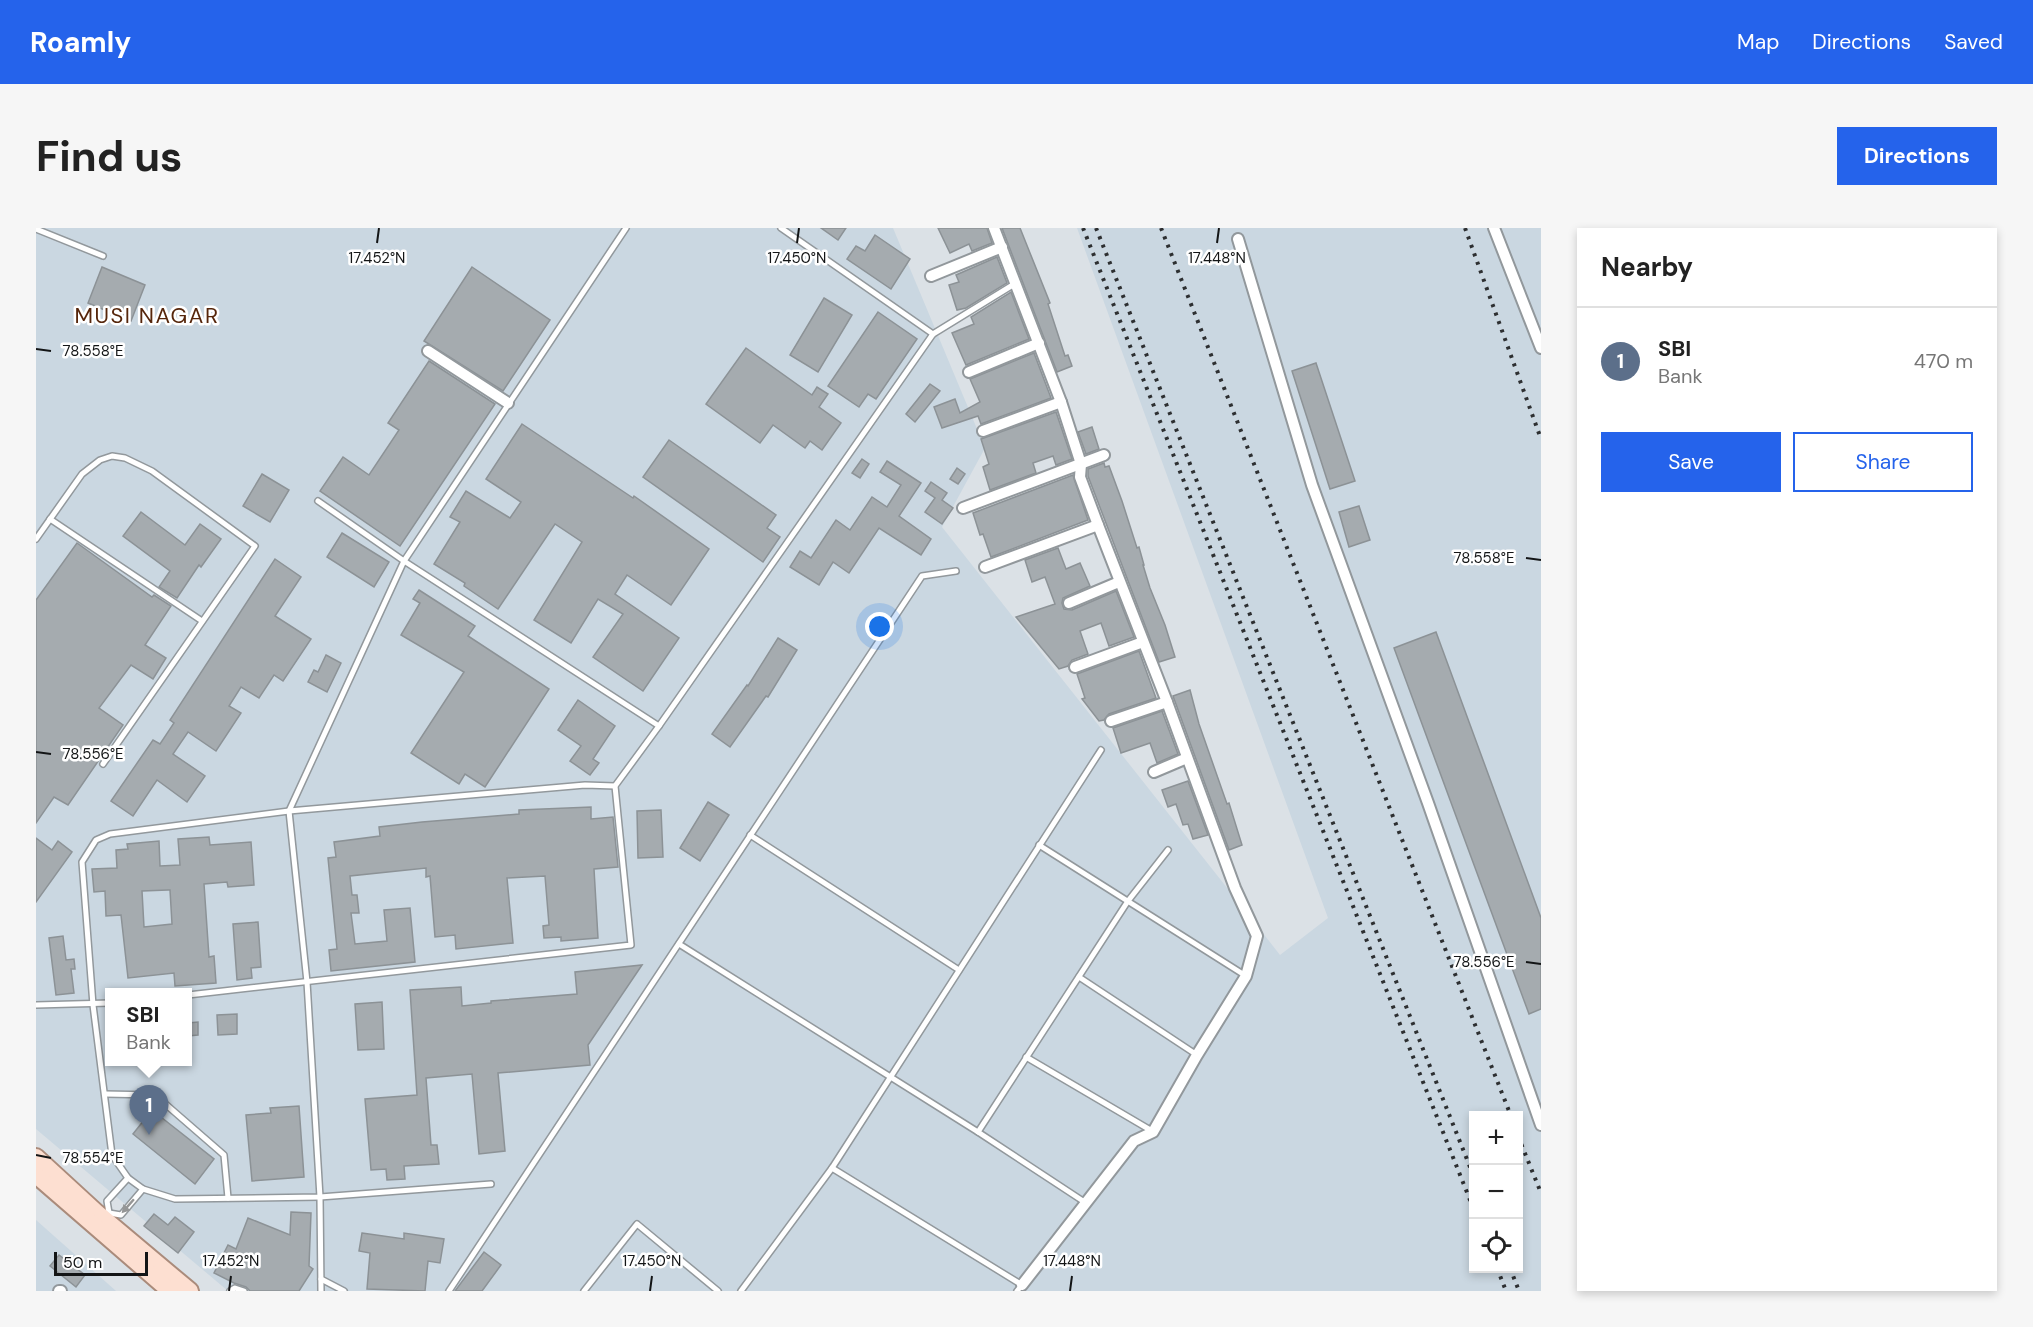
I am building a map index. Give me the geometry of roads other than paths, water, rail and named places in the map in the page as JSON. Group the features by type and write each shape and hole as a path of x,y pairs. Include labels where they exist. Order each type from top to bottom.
{"main road":[{"path":"36,1157 104,1220 190,1291"},
{"path":"36,1175 104,1220 170,1291"}],"street":[{"path":"994,228 1061,402 1081,464 1080,477 1119,582 1167,702 1235,888 1257,936 1246,976 1153,1132 1134,1141 1020,1288"},
{"path":"1494,228 1541,348"},
{"path":"1238,239 1312,485 1424,792 1541,1125"},
{"path":"931,276 1002,248"},
{"path":"969,372 1039,344"},
{"path":"428,351 508,403"},
{"path":"983,431 1061,402"},
{"path":"963,508 1104,455"},
{"path":"985,567 1098,525"},
{"path":"1069,603 1119,582"},
{"path":"1075,667 1143,642"},
{"path":"1111,721 1167,702"},
{"path":"1154,772 1187,758"}],"lane":[{"path":"36,228 103,256"},
{"path":"321,1291 320,1197 307,982 289,811 404,561 626,228"},
{"path":"780,228 933,334"},
{"path":"192,995 631,945 615,786 660,726 933,334 1016,283"},
{"path":"36,539 82,474 100,460 112,456 125,458 152,471 255,546 103,764"},
{"path":"318,501 404,561 660,726"},
{"path":"50,519 202,621"},
{"path":"449,1291 922,576 956,571"},
{"path":"741,1291 832,1168 1101,750"},
{"path":"491,1184 320,1197 176,1199 143,1189 128,1178 112,1155 93,1005 82,862 96,840 110,834 289,811 585,785 615,786"},
{"path":"750,835 960,970"},
{"path":"1040,845 1246,976"},
{"path":"978,1132 1128,901 1168,850"},
{"path":"679,944 978,1132 1086,1203"},
{"path":"1079,976 1197,1055"},
{"path":"36,1005 105,1004"},
{"path":"1026,1057 1153,1132"},
{"path":"105,1094 154,1095 225,1155 228,1198"},
{"path":"832,1168 1020,1288"},
{"path":"128,1178 107,1201 104,1220 121,1215 143,1189"},
{"path":"584,1291 637,1224 718,1291"},
{"path":"321,1279 345,1291"},
{"path":"230,1291 235,1288 244,1291"}],"railway":[{"path":"1083,228 1469,1197"},
{"path":"1096,228 1469,1165"},
{"path":"1161,228 1509,1111"},
{"path":"1465,228 1541,439"},
{"path":"1523,1148 1541,1193"},
{"path":"1499,1273 1506,1291"},
{"path":"1512,1273 1519,1291"}],"place":[{"name":"SBI","path":"149,1135"}],"district":[{"name":"MUSI NAGAR","path":"147,315"}]}
